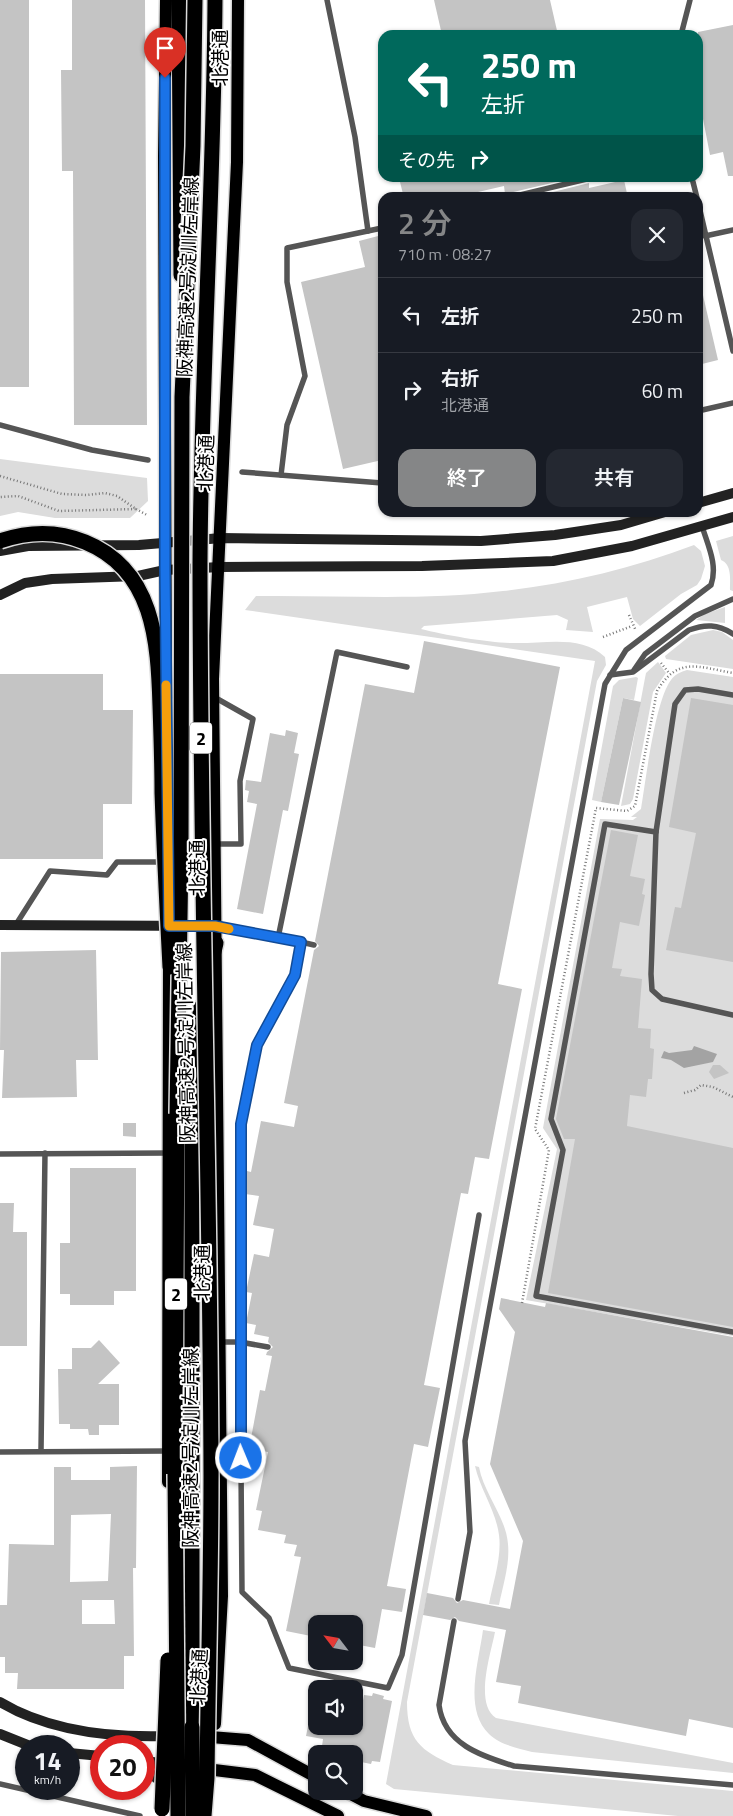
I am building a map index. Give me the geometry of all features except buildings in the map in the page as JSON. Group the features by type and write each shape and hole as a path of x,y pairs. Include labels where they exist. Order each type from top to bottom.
{"highway":[{"path":"179,0 182,397"},
{"name":"阪神高速2号淀川左岸線","path":"178,1816 175,1474 181,853 182,397 193,146 195,0"},
{"name":"阪神高速2号淀川左岸線","path":"204,1816 207,1778 211,1476 200,576 203,396 213,138 215,0"},
{"name":"2","path":"0,541 22,535 47,532 70,536 96,547 128,573 142,595 151,618 159,674 177,1114"},
{"path":"193,1816 193,1057 199,1014 216,943"},
{"path":"161,1816 175,1474"}],"main road":[{"name":"北港通","path":"166,0 165,570 169,926 167,1451 176,1692 173,1765"},
{"name":"北港通","path":"211,1770 222,1596 214,696 237,162 238,0"},
{"path":"175,1736 214,1736 248,1740 308,1773"},
{"path":"173,1765 255,1775 338,1816"},
{"path":"362,1800 426,1816"}],"street":[{"path":"703,502 733,493"},
{"path":"0,552 28,546 165,543 221,538 481,541 555,535 621,525 648,517"},
{"path":"0,595 25,583 52,579 138,576 165,570 220,567 422,566 553,561 632,546 733,517"},
{"path":"0,925 215,926"},
{"path":"0,1702 18,1712 67,1728 123,1736 175,1736"},
{"path":"0,1734 15,1740"},
{"path":"155,1763 173,1765 170,1816"},
{"path":"208,1816 211,1770"},
{"path":"155,1777 162,1782 172,1796"}],"lane":[{"path":"327,0 355,137 368,231"},
{"path":"682,30 690,0"},
{"path":"532,192 574,182"},
{"path":"703,226 733,351"},
{"path":"282,475 286,424 305,376 287,282 288,248 378,229"},
{"path":"705,236 733,230"},
{"path":"703,410 733,403"},
{"path":"0,425 92,450 148,460"},
{"path":"242,472 378,482"},
{"path":"458,1599 470,1532 465,1441 603,693 610,675 626,650 711,585 715,575 714,561 702,526"},
{"path":"633,672 637,662 645,654 695,616 733,600"},
{"path":"610,675 633,672 689,630 712,625 733,634"},
{"path":"278,938 337,652 407,667"},
{"path":"733,695 698,688 685,690 675,704 656,832 652,990 662,999 733,1015"},
{"path":"214,696 253,719 240,781 241,844 214,844"},
{"path":"656,832 605,824 551,1119 563,1150 536,1296 733,1332"},
{"path":"15,926 50,871 107,875 117,862 168,862"},
{"path":"215,926 314,945"},
{"path":"301,942 295,975 257,1045 241,1124 242,1592 270,1618 289,1668 388,1688 402,1655 480,1215"},
{"path":"41,1451 44,1153"},
{"path":"0,1154 168,1153"},
{"path":"220,1342 240,1342 268,1347"},
{"path":"0,1452 167,1451"},
{"path":"454,1621 439,1705 441,1719 446,1730 463,1745 483,1757 514,1766 733,1785"},
{"path":"0,1784 140,1816"}],"path":[{"path":"0,476 62,494 87,495 105,493 117,496 147,515"},
{"path":"0,497 18,496 59,511 136,509"},
{"path":"603,637 632,626"},
{"path":"684,1094 695,1090 701,1085 713,1087 733,1097"}],"shaded area":[{"path":"0,459 147,478 148,501 130,518 55,518 18,512 0,516"},
{"path":"733,536 733,591 730,590 729,569 725,562 721,560 716,541"},
{"path":"694,545 701,551 705,566 697,585 681,594 640,626 633,619 627,597 587,607 593,632 566,630 568,620 557,615 424,626 421,629 492,642 562,642 585,645 605,657 606,665 597,681 407,1702 410,1726 418,1742 432,1755 453,1765 733,1791 733,1816 678,1816 394,1789 386,1784 595,661 245,610 256,596 442,596 527,588 624,568"},
{"path":"725,607 725,623 696,620 705,614"},
{"path":"713,630 722,632 733,640 733,669 666,659 665,656 691,635"},
{"path":"658,662 666,673 653,692 633,799 630,804 621,806 646,673"},
{"path":"687,670 733,677 733,1336 526,1300 557,1149 543,1128 600,819 633,820 637,817 631,817 641,809 652,741 665,690 673,678"},
{"path":"638,678 634,700 623,698 601,802 592,800 613,686 619,680"},
{"path":"694,1046 717,1054 713,1062 684,1068 671,1060 661,1058 664,1051 669,1053 692,1050"},
{"path":"475,1466 479,1467 485,1487 503,1524 508,1544 506,1574 499,1605 489,1604 498,1561 499,1535 495,1517 480,1483"},
{"path":"483,1630 495,1632 485,1690 489,1711 496,1718 733,1763 733,1773 532,1752 498,1741 481,1724 475,1698 476,1670"}],"slow traffic":[{"path":"166,685 169,926 215,926 229,929"}],"route":[{"path":"165,78 165,570 169,926 215,926 301,942 295,975 257,1045 241,1124 241,1458"}]}
